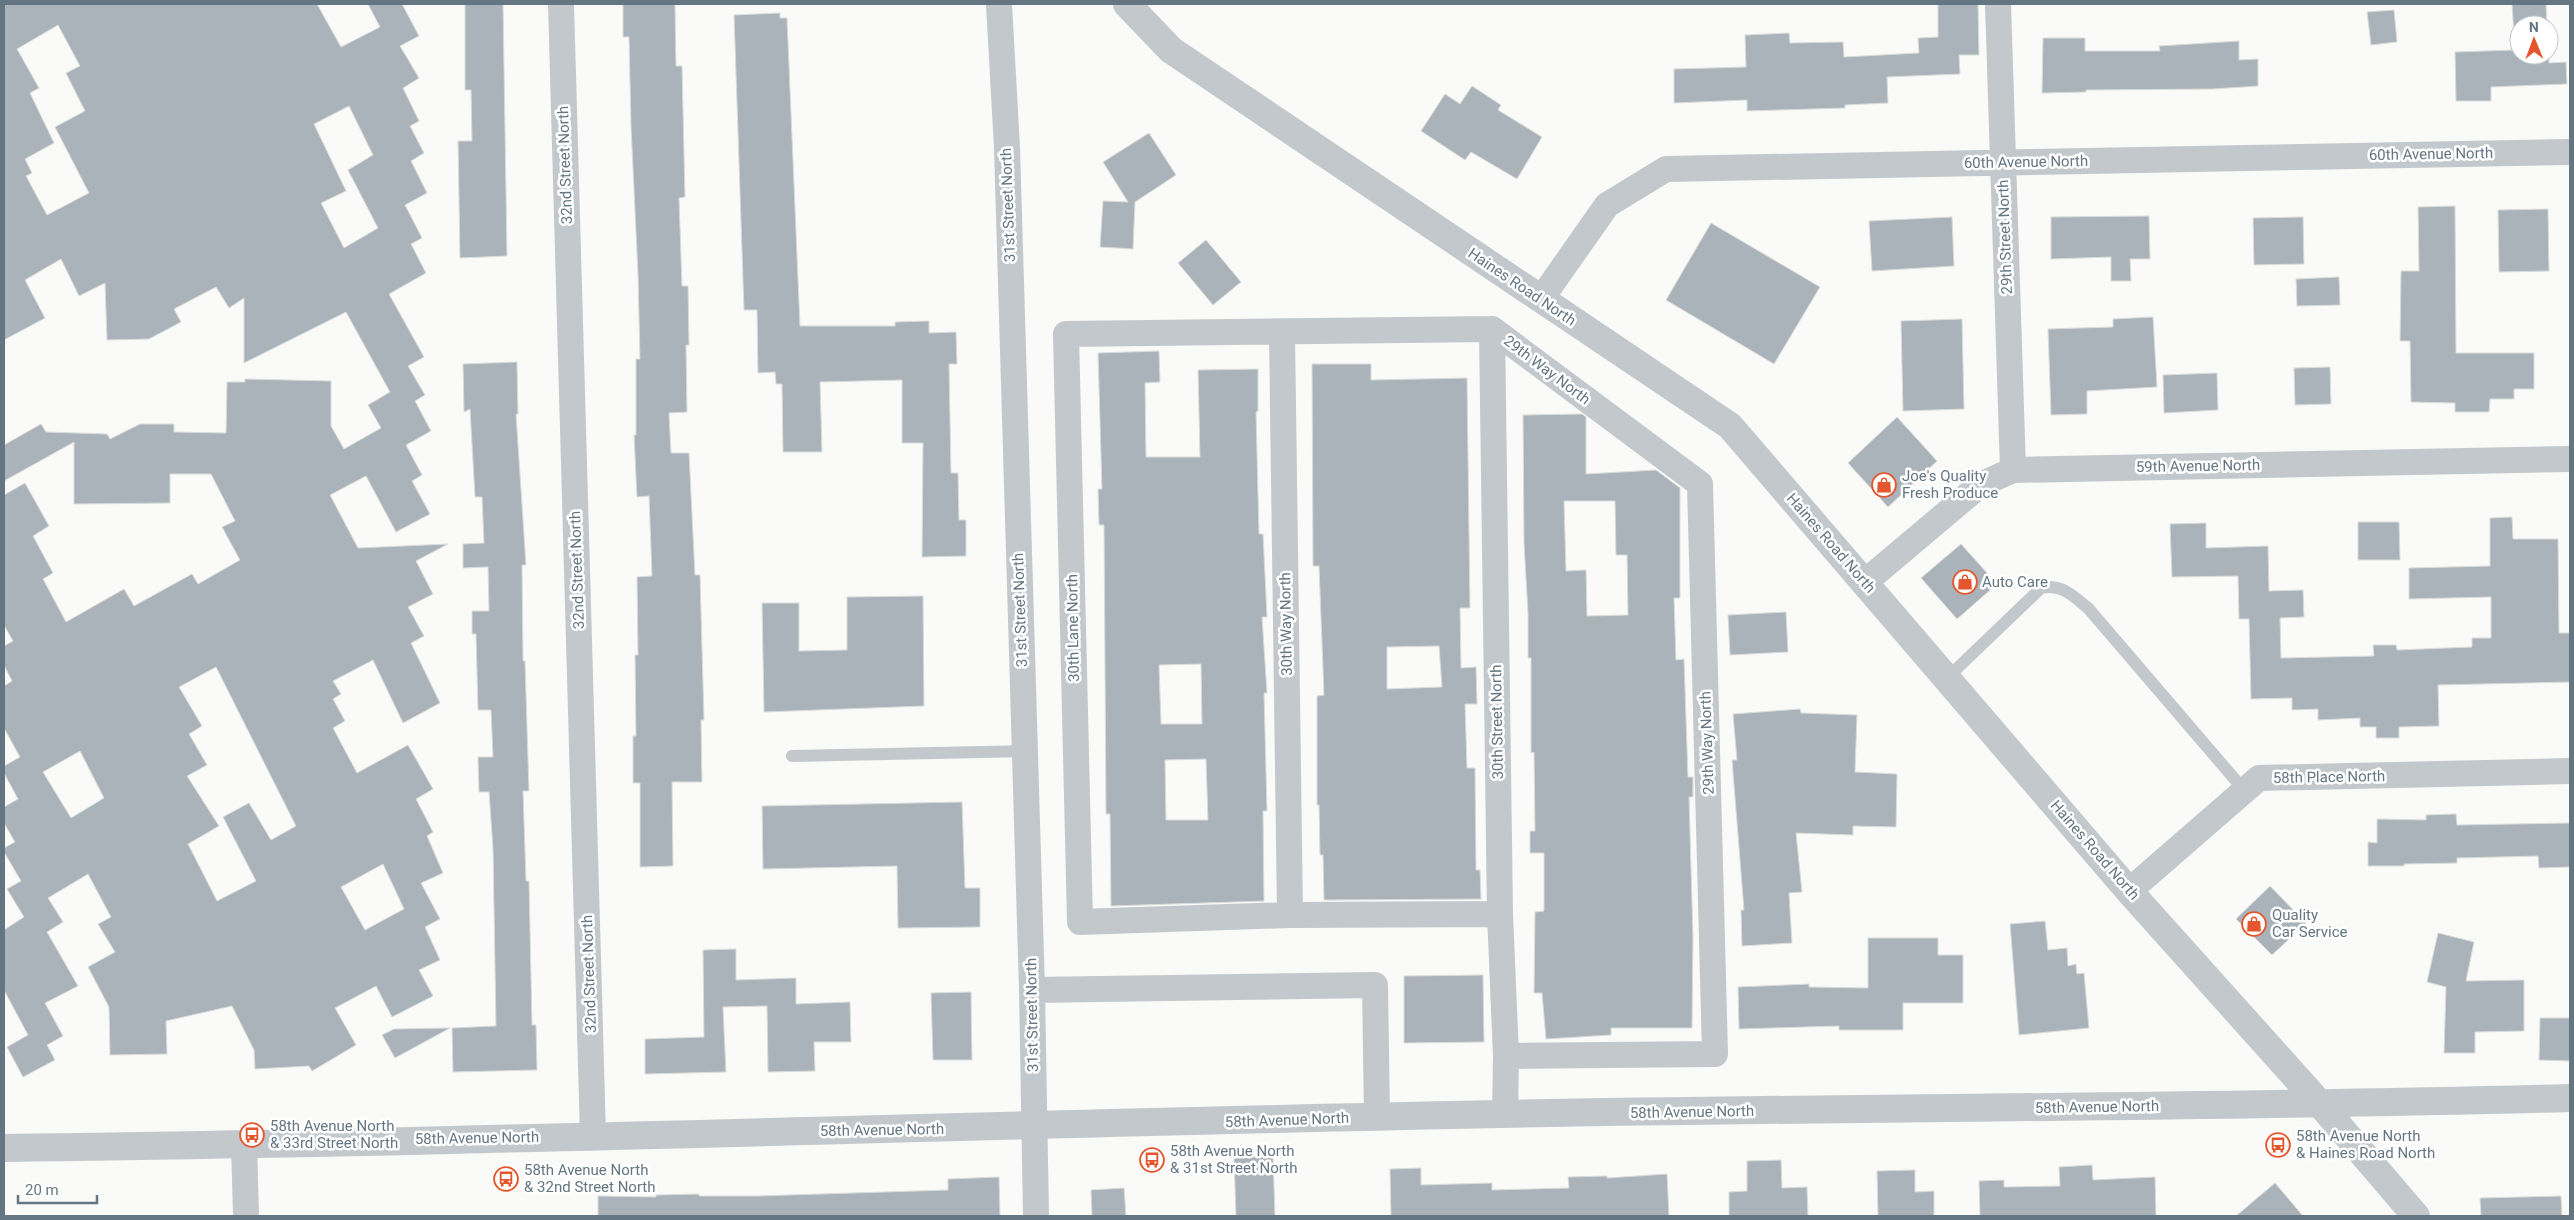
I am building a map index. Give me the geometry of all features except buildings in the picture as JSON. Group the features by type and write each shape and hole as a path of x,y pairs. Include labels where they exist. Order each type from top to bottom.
{"street":[{"name":"32nd Street North","path":"561,4 593,1136"},
{"name":"31st Street North","path":"999,4 1007,148 1032,990 1036,1216"},
{"name":"Haines Road North","path":"1127,4 1171,50 1730,426 2129,891 2321,1104 2416,1216"},
{"name":"29th Street North","path":"1998,4 2013,470"},
{"name":"60th Avenue North","path":"1541,300 1607,205 1666,170 2570,152"},
{"path":"1282,333 1492,329"},
{"name":"30th Street North","path":"1492,329 1500,914 1506,1056 1505,1114"},
{"name":"29th Way North","path":"1492,329 1700,484 1715,1054 1506,1056"},
{"name":"30th Lane North","path":"1282,333 1066,334 1080,922 1290,915"},
{"name":"30th Way North","path":"1282,333 1290,915"},
{"name":"59th Avenue North","path":"1865,582 1980,485 2013,470 2570,459"},
{"name":"58th Place North","path":"2129,891 2259,778 2570,771"},
{"path":"1290,915 1500,914"},
{"path":"1032,990 1375,985 1377,1117"},
{"name":"58th Avenue North","path":"4,1148 1034,1127 1505,1114 2321,1104 2570,1098"},
{"path":"244,1143 246,1216"}],"lane":[{"path":"1947,678 2041,588 2050,586 2065,590 2088,608 2244,790"},
{"path":"792,756 1024,751"}],"place":[{"name":"Joe's Quality Fresh Produce","path":"1884,485"},
{"name":"Auto Care","path":"1965,582"},
{"name":"Quality Car Service","path":"2254,924"},
{"name":"58th Avenue North & 33rd Street North","path":"252,1135"},
{"name":"58th Avenue North & Haines Road North","path":"2278,1145"},
{"name":"58th Avenue North & 31st Street North","path":"1152,1160"},
{"name":"58th Avenue North & 32nd Street North","path":"506,1179"}]}
